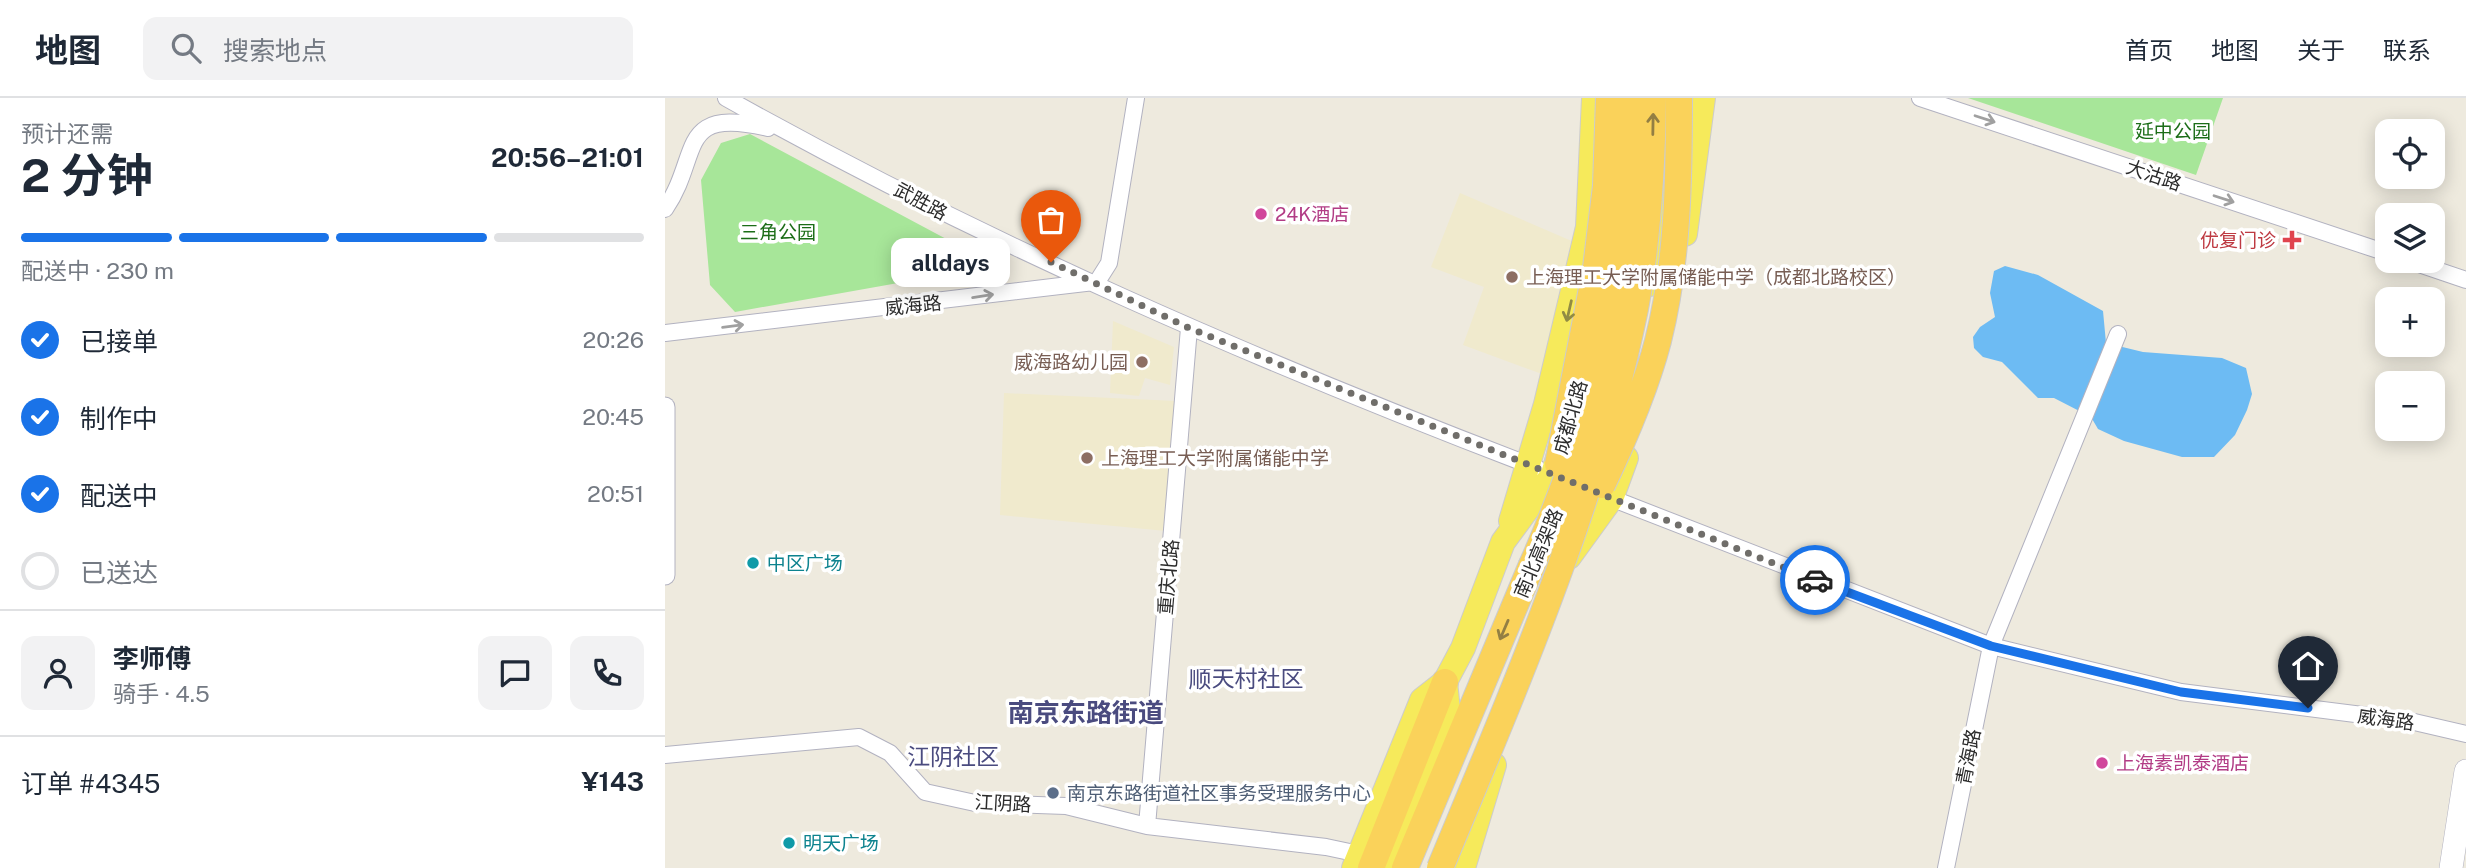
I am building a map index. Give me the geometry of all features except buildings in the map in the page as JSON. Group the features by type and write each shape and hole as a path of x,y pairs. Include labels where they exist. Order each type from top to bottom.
{"highway":[{"path":"1531,567 1563,447 1596,268 1606,186 1609,98"},
{"name":"南北高架路","path":"1405,868 1560,502 1593,408 1613,315 1630,214 1631,98"},
{"name":"南北高架路","path":"1447,867 1547,601 1598,450 1635,307 1652,166 1653,98"},
{"path":"1547,601 1618,449 1658,343 1676,235 1677,98"},
{"path":"1361,863 1389,822 1445,682"},
{"path":"1447,867 1487,784"}],"main road":[{"path":"1503,542 1529,465 1566,323 1589,211 1594,98"},
{"name":"成都北路","path":"1390,868 1448,710 1445,682 1463,648 1503,542 1553,474 1602,295 1615,235 1623,98"},
{"path":"1601,494 1612,432 1635,358 1669,178 1677,98"},
{"path":"1487,784 1569,557 1659,368 1687,223 1703,98"},
{"path":"1669,178 1687,223"},
{"path":"1589,211 1620,179"},
{"path":"1612,432 1659,368"},
{"path":"1361,863 1422,700 1445,682"},
{"path":"2451,868 2466,771"}],"street":[{"name":"武胜路","path":"726,98 964,224 1097,282"},
{"path":"1097,282 1109,263 1136,98"},
{"name":"大沽路","path":"1920,98 2375,249"},
{"name":"武胜路","path":"665,209 691,146 703,131 720,122 736,121 787,132"},
{"path":"2445,272 2466,279"},
{"name":"威海路","path":"665,333 1097,282 1189,328 1601,494 1991,646 2181,692 2410,721 2466,734"},
{"name":"重庆北路","path":"1147,826 1189,328"},
{"name":"青海路","path":"1946,868 1991,646 2118,336"},
{"path":"665,407 665,575"},
{"name":"江阴路","path":"665,755 859,737 890,752 925,792 975,803 1066,806 1147,826 1326,847 1361,863"}],"shaded area":[{"name":"上海理工大学附属储能中学（成都北路校区）","path":"1460,193 1574,242 1542,374 1463,345 1484,287 1431,267"},
{"name":"威海路幼儿园","path":"1113,321 1174,347 1170,385 1145,378 1139,396 1110,393"},
{"name":"上海理工大学附属储能中学","path":"1004,393 1176,401 1166,531 1000,515"}],"green space":[{"name":"延中公园","path":"1968,98 2223,98 2196,175"},
{"name":"三角公园","path":"750,134 950,241 943,275 735,312 710,285 701,180 721,143"}],"water":[{"path":"2005,266 2038,275 2103,311 2106,343 2143,352 2222,358 2246,368 2252,394 2235,435 2214,457 2182,457 2124,441 2098,429 2091,417 2054,398 2038,398 2002,362 1983,357 1974,348 1973,337 1980,327 1995,317 1990,293 1994,271"}],"way so far":[{"path":"1051,262 1189,328 1815,580"}],"place":[{"name":"24K酒店","path":"1261,214"},
{"name":"优复门诊","path":"2292,240"},
{"name":"alldays","path":"1051,262"},
{"name":"上海理工大学附属储能中学（成都北路校区）","path":"1512,277"},
{"name":"威海路幼儿园","path":"1142,362"},
{"name":"上海理工大学附属储能中学","path":"1087,458"},
{"name":"中区广场","path":"753,563"},
{"name":"上海素凯泰酒店","path":"2102,763"},
{"name":"南京东路街道社区事务受理服务中心","path":"1053,793"},
{"name":"明天广场","path":"789,843"}],"district":[{"name":"顺天村社区","path":"1246,678"},
{"name":"南京东路街道","path":"1086,712"},
{"name":"江阴社区","path":"953,756"}],"route":[{"path":"1815,580 1991,646 2181,692 2308,708"}]}
